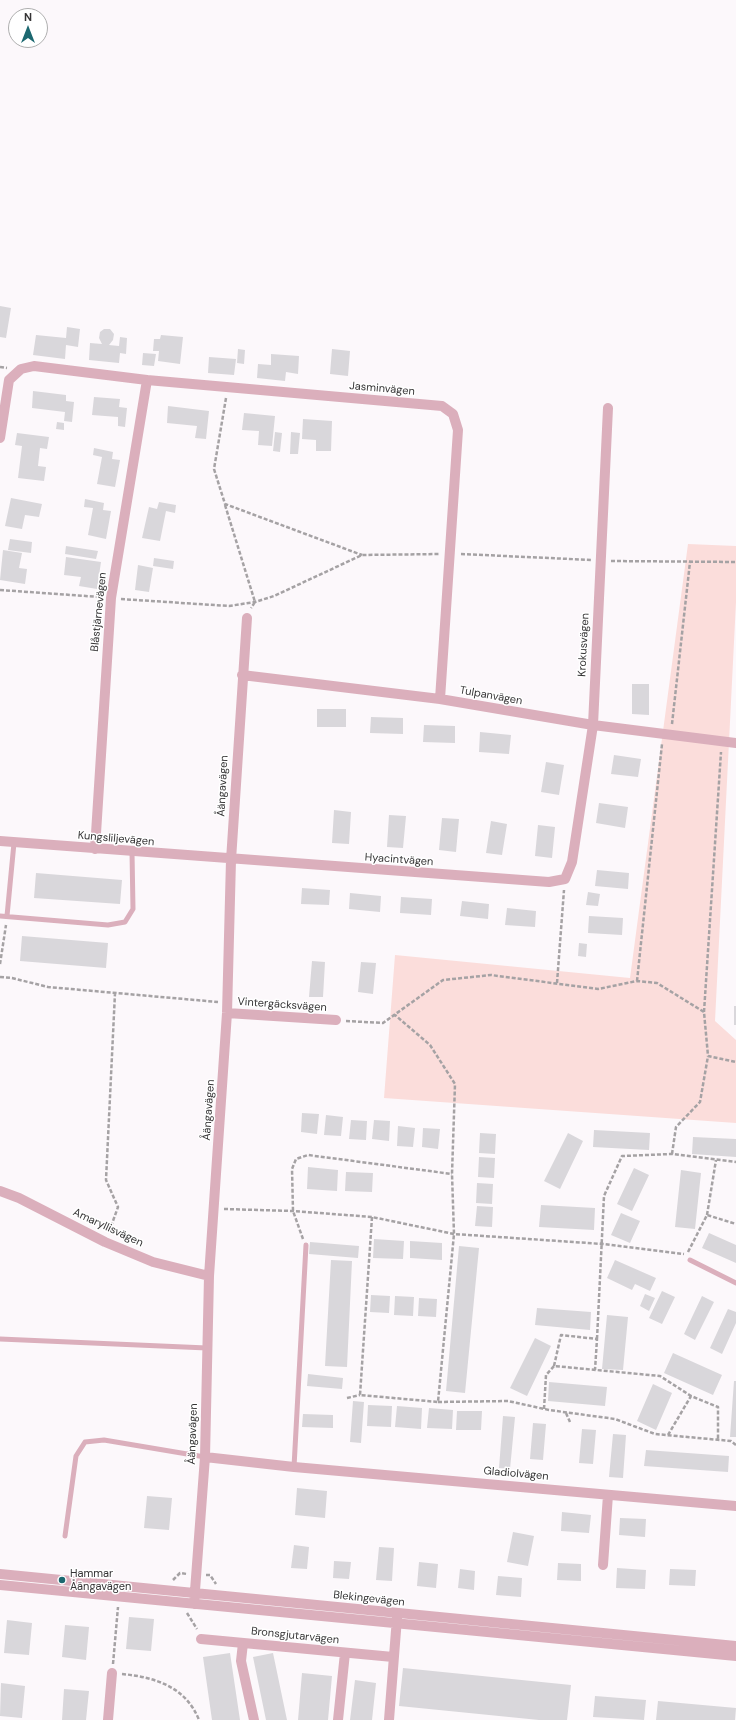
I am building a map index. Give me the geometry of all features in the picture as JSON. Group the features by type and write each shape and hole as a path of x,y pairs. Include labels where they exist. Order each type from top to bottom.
{"street":[{"name":"Jasminvägen","path":"0,438 9,380 21,369 34,366 148,380 442,406 453,414 458,430 440,700"},
{"name":"Blåstjärnevägen","path":"95,849 111,598 148,380"},
{"name":"Krokusvägen","path":"565,879 572,862 593,725 608,408"},
{"name":"Åängavägen","path":"194,1604 205,1457 209,1276 215,1209 228,1008 231,860 242,675 247,618"},
{"name":"Tulpanvägen","path":"242,675 440,700 593,725 736,744"},
{"name":"Kungsliljevägen","path":"0,841 231,860"},
{"name":"Hyacintvägen","path":"231,860 549,882 565,879"},
{"name":"Vintergäcksvägen","path":"228,1008 336,1020"},
{"name":"Amaryllisvägen","path":"0,1191 19,1198 105,1242 153,1262 209,1276"},
{"name":"Gladiolvägen","path":"205,1457 294,1467 736,1506"},
{"path":"603,1565 608,1494"},
{"name":"Blekingevägen","path":"0,1574 195,1593 397,1618 736,1656"},
{"name":"Blekingevägen","path":"0,1585 194,1604 397,1618 736,1646"},
{"path":"389,1720 397,1618"},
{"name":"Bronsgjutarvägen","path":"201,1639 393,1657"},
{"name":"Bronsgjutarvägen","path":"243,1643 241,1661 254,1720"},
{"name":"Bronsgjutarvägen","path":"338,1720 345,1653"},
{"path":"108,1720 112,1673"}],"lane":[{"path":"7,916 14,843"},
{"path":"0,916 108,925 125,922 133,909 132,852"},
{"path":"294,1467 306,1245"},
{"path":"690,1260 736,1283"},
{"path":"0,1339 207,1348"},
{"path":"66,1536 76,1456 85,1442 104,1440 205,1457"}],"path":[{"path":"228,387 214,470 255,602"},
{"path":"225,504 362,555 450,553 600,561 736,562"},
{"path":"0,590 229,606 255,602 274,596 362,555"},
{"path":"637,981 690,562"},
{"path":"672,1154 676,1127 700,1102 708,1056 704,1012 722,742"},
{"path":"557,983 565,879"},
{"path":"0,964 7,916"},
{"path":"336,1020 383,1023 443,980 491,975 598,989 637,981 657,983 704,1012"},
{"path":"0,977 12,978 48,987 115,993 228,1008"},
{"path":"105,1242 118,1207 106,1180 115,993"},
{"path":"395,1014 430,1045 455,1084 452,1174 454,1234 438,1402"},
{"path":"708,1056 736,1062"},
{"path":"595,1370 603,1244 604,1196 622,1156 672,1154 736,1162"},
{"path":"306,1245 293,1211 292,1169 296,1159 308,1155 452,1174"},
{"path":"215,1209 293,1211 372,1217 454,1234 603,1244 686,1254 707,1215 716,1160"},
{"path":"707,1215 736,1224"},
{"path":"360,1395 372,1217"},
{"path":"544,1409 546,1375 554,1366 561,1335 597,1339"},
{"path":"554,1366 660,1376 691,1396 718,1407 718,1440"},
{"path":"347,1398 360,1395 438,1402 508,1401 544,1409 615,1419 655,1434 732,1441 736,1445"},
{"path":"668,1435 691,1396"},
{"path":"565,1412 570,1422"},
{"path":"118,1602 112,1673 151,1679 176,1690 195,1711 199,1720"},
{"path":"184,1609 201,1635 201,1639"}],"shaded area":[{"path":"688,544 736,546 736,602 715,1021 736,1040 736,1123 384,1098 395,955 630,978"}],"building":[{"path":"0,306 11,308 6,338 0,337"},
{"path":"67,327 80,329 78,347 66,345 65,359 33,355 36,335 66,338"},
{"path":"104,329 110,329 114,334 113,340 109,345 119,346 120,337 127,338 126,354 120,353 119,363 89,360 90,343 102,344 99,338 100,332"},
{"path":"161,335 183,337 180,364 158,361 159,351 153,351 154,339 160,339"},
{"path":"238,349 245,350 244,364 237,363"},
{"path":"332,349 350,351 348,376 330,374"},
{"path":"143,353 156,354 154,366 142,365"},
{"path":"271,354 299,356 298,374 286,372 285,381 257,378 258,364 271,365"},
{"path":"209,357 236,359 234,375 208,373"},
{"path":"33,391 66,395 66,401 74,402 72,422 64,421 65,412 32,408"},
{"path":"94,397 120,399 119,407 127,408 125,427 118,426 118,417 92,415"},
{"path":"168,406 209,411 206,439 195,438 197,426 167,423"},
{"path":"244,413 275,416 272,446 258,445 259,431 242,430"},
{"path":"303,419 332,421 331,451 316,451 316,440 302,439"},
{"path":"57,422 64,423 64,430 56,429"},
{"path":"275,432 282,433 280,452 273,451"},
{"path":"291,432 300,433 298,454 290,454"},
{"path":"17,433 49,437 47,449 40,448 38,466 46,467 44,481 18,478 22,446 15,445"},
{"path":"94,448 113,452 112,459 120,460 115,487 97,484 102,457 93,455"},
{"path":"11,498 42,504 39,517 25,515 22,529 5,526"},
{"path":"85,499 104,503 103,510 111,511 106,539 88,535 93,508 84,507"},
{"path":"159,502 176,505 175,513 166,511 160,541 142,538 149,507 157,509"},
{"path":"10,539 32,542 31,553 8,550"},
{"path":"66,546 98,551 96,559 65,554"},
{"path":"3,550 22,553 19,568 27,569 25,584 0,580"},
{"path":"66,557 101,562 97,589 79,586 81,577 64,575"},
{"path":"154,558 174,561 173,569 153,566"},
{"path":"138,565 153,568 149,592 135,590"},
{"path":"632,684 649,684 649,715 632,714"},
{"path":"317,709 346,709 346,727 317,727"},
{"path":"371,717 403,718 403,734 370,733"},
{"path":"424,725 455,726 455,743 423,742"},
{"path":"480,732 511,735 509,754 479,752"},
{"path":"614,755 641,759 638,777 611,774"},
{"path":"546,762 564,765 559,795 541,792"},
{"path":"599,803 628,807 625,828 596,823"},
{"path":"334,810 351,812 349,844 332,843"},
{"path":"389,815 406,816 403,848 387,847"},
{"path":"442,818 459,819 456,852 439,850"},
{"path":"491,821 507,824 502,855 486,853"},
{"path":"538,825 555,827 552,858 535,856"},
{"path":"597,870 629,873 628,889 595,886"},
{"path":"36,873 122,880 120,904 34,898"},
{"path":"302,888 330,890 329,905 301,904"},
{"path":"588,892 600,894 598,906 586,905"},
{"path":"350,893 381,896 380,912 349,909"},
{"path":"401,897 432,899 431,915 400,913"},
{"path":"462,901 489,904 488,919 460,916"},
{"path":"507,908 536,911 535,927 505,925"},
{"path":"589,916 623,918 622,935 588,933"},
{"path":"22,936 108,943 106,968 20,961"},
{"path":"579,943 587,944 586,957 578,956"},
{"path":"312,961 325,962 323,997 309,997"},
{"path":"361,962 376,963 373,994 358,992"},
{"path":"734,1006 736,1006 736,1025 734,1025"},
{"path":"302,1113 319,1114 317,1134 301,1132"},
{"path":"326,1115 343,1117 341,1136 324,1135"},
{"path":"351,1120 367,1121 366,1140 349,1139"},
{"path":"374,1120 390,1121 389,1141 372,1139"},
{"path":"398,1126 415,1128 413,1147 397,1146"},
{"path":"423,1128 440,1129 438,1149 422,1147"},
{"path":"594,1130 650,1133 649,1150 593,1147"},
{"path":"480,1133 496,1134 495,1154 479,1153"},
{"path":"568,1133 583,1141 560,1189 544,1181"},
{"path":"693,1137 736,1139 736,1157 692,1154"},
{"path":"479,1157 495,1158 494,1178 478,1177"},
{"path":"308,1167 338,1170 337,1191 307,1189"},
{"path":"634,1168 649,1175 632,1211 617,1204"},
{"path":"681,1170 701,1173 695,1229 675,1227"},
{"path":"346,1172 373,1173 372,1192 345,1191"},
{"path":"477,1183 493,1184 492,1204 476,1203"},
{"path":"541,1205 595,1208 594,1230 539,1227"},
{"path":"477,1206 493,1207 492,1227 475,1226"},
{"path":"621,1213 640,1221 630,1243 611,1235"},
{"path":"709,1233 736,1245 736,1263 702,1248"},
{"path":"374,1239 404,1241 403,1259 373,1258"},
{"path":"410,1241 442,1243 442,1260 410,1258"},
{"path":"310,1242 359,1246 358,1258 309,1254"},
{"path":"459,1246 479,1248 465,1393 446,1391"},
{"path":"331,1260 352,1261 347,1367 325,1366"},
{"path":"615,1260 656,1278 650,1291 635,1284 632,1290 607,1278"},
{"path":"662,1291 675,1297 662,1324 649,1318"},
{"path":"645,1294 655,1298 649,1311 640,1306"},
{"path":"371,1295 390,1296 389,1313 370,1312"},
{"path":"395,1296 414,1297 413,1316 394,1315"},
{"path":"702,1296 714,1302 695,1340 684,1334"},
{"path":"419,1298 437,1299 436,1317 418,1316"},
{"path":"537,1308 591,1312 590,1330 535,1325"},
{"path":"728,1309 736,1312 736,1323 722,1354 710,1348"},
{"path":"607,1315 628,1317 623,1370 602,1369"},
{"path":"535,1338 551,1346 527,1396 510,1388"},
{"path":"673,1353 722,1375 713,1395 664,1373"},
{"path":"308,1374 343,1378 342,1389 307,1386"},
{"path":"734,1381 736,1381 736,1437 730,1437"},
{"path":"549,1382 607,1387 605,1406 548,1401"},
{"path":"653,1384 672,1393 656,1430 637,1421"},
{"path":"353,1401 364,1402 361,1443 350,1442"},
{"path":"368,1405 392,1406 391,1427 367,1426"},
{"path":"397,1406 422,1408 421,1429 395,1427"},
{"path":"429,1408 453,1410 452,1429 427,1428"},
{"path":"457,1411 482,1411 481,1430 456,1430"},
{"path":"303,1414 333,1415 333,1428 302,1427"},
{"path":"503,1416 515,1417 510,1469 499,1468"},
{"path":"533,1423 546,1424 543,1460 530,1459"},
{"path":"582,1429 596,1430 593,1464 579,1463"},
{"path":"613,1434 626,1435 623,1478 609,1477"},
{"path":"646,1450 729,1456 728,1472 644,1466"},
{"path":"297,1488 327,1491 325,1518 295,1515"},
{"path":"147,1496 172,1498 169,1530 144,1528"},
{"path":"562,1512 591,1515 589,1533 561,1531"},
{"path":"620,1518 646,1519 645,1537 619,1535"},
{"path":"513,1532 534,1536 528,1566 507,1562"},
{"path":"294,1545 309,1547 307,1569 291,1568"},
{"path":"379,1547 394,1548 392,1581 376,1580"},
{"path":"334,1561 351,1562 349,1579 333,1578"},
{"path":"419,1562 438,1564 436,1588 417,1586"},
{"path":"558,1563 581,1564 581,1581 557,1580"},
{"path":"617,1568 646,1570 645,1589 616,1588"},
{"path":"460,1569 475,1571 474,1590 458,1588"},
{"path":"670,1569 696,1570 695,1586 669,1585"},
{"path":"498,1576 522,1578 521,1597 496,1595"},
{"path":"129,1617 154,1619 151,1651 126,1649"},
{"path":"7,1620 32,1623 29,1655 4,1653"},
{"path":"65,1625 89,1627 86,1660 62,1657"},
{"path":"230,1653 240,1720 212,1720 203,1657"},
{"path":"273,1653 287,1720 266,1720 253,1657"},
{"path":"403,1668 571,1685 567,1720 539,1720 399,1706"},
{"path":"302,1673 332,1676 328,1720 298,1720"},
{"path":"355,1680 376,1683 372,1720 350,1720"},
{"path":"1,1683 25,1686 22,1718 0,1716"},
{"path":"64,1689 89,1691 86,1720 62,1720"},
{"path":"595,1696 646,1700 644,1720 593,1717"},
{"path":"658,1701 736,1708 735,1720 656,1720"}],"place":[{"name":"Hammar Åängavägen","path":"62,1580"}]}
